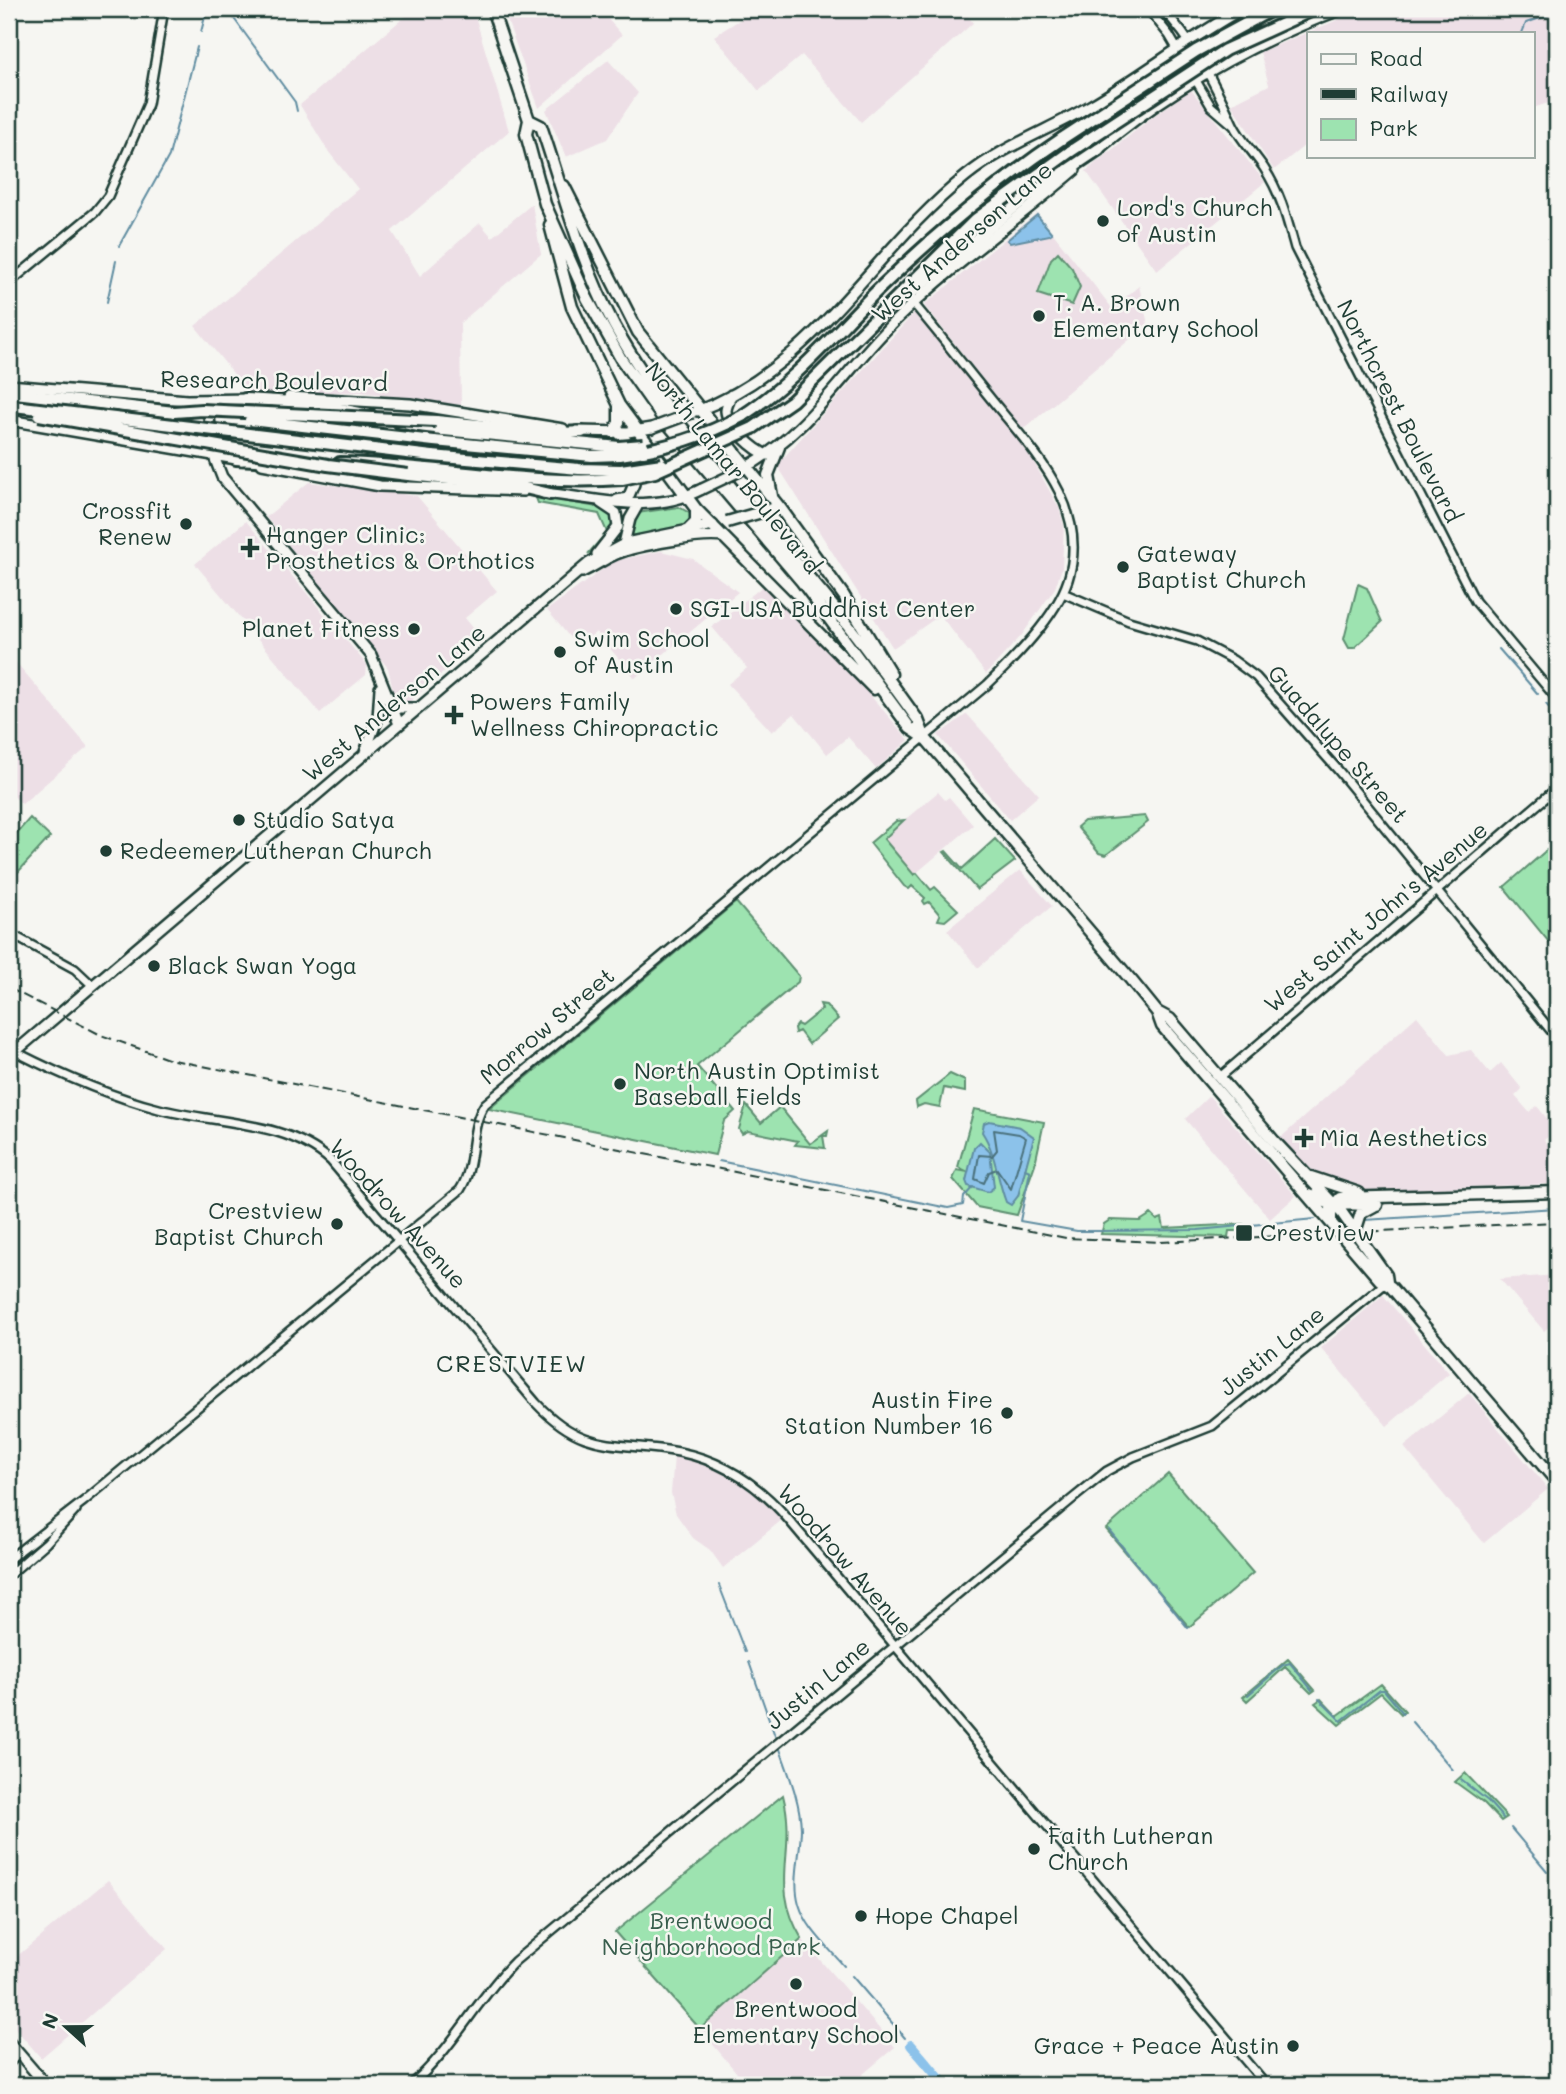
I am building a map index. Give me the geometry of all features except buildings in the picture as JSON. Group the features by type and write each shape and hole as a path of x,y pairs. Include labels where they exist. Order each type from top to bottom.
{"highway":[{"path":"9,393 592,456 674,445 713,431 766,400 804,368 845,323 958,215 1063,138 1195,51 1273,9"},
{"path":"236,459 390,463 557,481 622,474 678,461 753,428 792,401 976,219 1071,151 1225,50 1315,9"},
{"path":"864,328 1026,198 1099,149"},
{"path":"245,399 338,407 433,429 619,452"},
{"path":"11,405 432,456 622,474"},
{"path":"11,405 31,414 101,428 328,465 512,485 550,494"},
{"path":"174,412 202,410 436,421 562,433 582,432"}],"main road":[{"name":"North Lamar Boulevard","path":"492,9 530,120 526,134 545,204 587,298 629,372 662,417 802,582 910,728 925,738 1157,1012 1162,1026 1380,1280 1387,1282"},
{"name":"West Anderson Lane","path":"696,412 732,395 776,366 813,334 933,206 965,177 1014,145 1088,108 1187,41 1242,9"},
{"name":"West Anderson Lane","path":"686,497 744,469 779,447 819,410 878,338 914,304 1099,149 1206,73 1288,29 1337,10"},
{"path":"1224,19 1221,37 1235,57"},
{"path":"1136,76 1156,69 1167,72 1168,82 1154,108"},
{"name":"North Lamar Boulevard","path":"530,120 541,126 565,209 584,260 615,325 647,379 711,462 841,616 918,720 925,738"},
{"path":"555,168 638,332 696,412 775,506 850,606 908,706"},
{"path":"545,204 567,294 619,405 637,431 696,509 892,705"},
{"name":"Research Boulevard","path":"9,385 208,400 315,397 410,404 582,432 637,431 696,412"},
{"path":"732,395 727,407 728,419 751,447 768,455"},
{"path":"208,400 213,454 228,485 371,655 399,724"},
{"path":"609,502 628,498 634,484 628,442 615,432 619,423 619,405"},
{"path":"9,420 380,485 550,494 638,505 686,497"},
{"path":"775,506 768,475 779,447"},
{"path":"589,563 618,527 616,513 593,500"},
{"path":"617,554 626,543 630,519 638,505"},
{"path":"713,525 775,506"},
{"path":"687,531 696,522 696,509"},
{"path":"726,539 723,532 727,522"},
{"name":"West Anderson Lane","path":"582,572 589,563 626,543 713,525"},
{"path":"617,554 712,535 726,539"},
{"name":"West Anderson Lane","path":"12,1055 419,707 582,572 617,554"},
{"path":"364,754 378,718 381,680"},
{"path":"387,699 400,708 419,707"},
{"name":"North Lamar Boulevard","path":"1157,1012 1170,1019 1334,1204 1386,1275 1387,1282 1557,1482"},
{"path":"1308,1176 1377,1201"},
{"path":"1305,1193 1334,1204 1557,1192"},
{"path":"1355,1232 1361,1213 1377,1201"},
{"path":"1331,1223 1330,1215 1334,1204"},
{"path":"9,2042 46,2085"}],"street":[{"path":"9,284 95,212 108,196 148,104 164,9"},
{"name":"Northcrest Boulevard","path":"1148,9 1177,48 1219,116 1233,125"},
{"name":"Northcrest Boulevard","path":"1162,9 1187,41 1228,109 1233,125 1265,169 1285,205 1295,248 1475,601 1557,699"},
{"path":"914,304 1034,452 1056,485 1067,509 1074,538 1071,566 1063,593"},
{"name":"Morrow Street","path":"9,1559 84,1501 462,1187 469,1168 479,1115 485,1104 1002,671 1063,593"},
{"name":"Guadalupe Street","path":"1063,593 1129,621 1197,641 1233,660 1256,677 1338,770 1557,1038"},
{"name":"West Saint John's Avenue","path":"1220,1077 1557,788"},
{"path":"9,933 75,968 92,985"},
{"name":"Woodrow Avenue","path":"12,1055 132,1101 279,1133 302,1141 331,1161 552,1419 595,1442 615,1447 681,1453 717,1464 740,1476 777,1506 1266,2085"},
{"name":"Justin Lane","path":"411,2085 448,2049 493,1984 515,1961 1092,1483 1144,1452 1212,1426 1387,1282"},
{"name":"Morrow Street","path":"9,1575 84,1501"},
{"path":"9,2063 19,2054"}],"shaded area":[{"path":"414,9 473,9 509,131 392,231 420,276 480,223 492,237 532,204 541,254 460,323 461,405 361,392 249,393 195,326 358,189 328,151 300,105"},
{"path":"503,9 599,9 622,35 539,108"},
{"path":"757,9 963,9 973,23 861,122 802,55 759,91 714,36"},
{"path":"1364,9 1557,9 1557,100 1534,108 1534,32 1308,32"},
{"path":"1307,33 1307,144 1274,170 1231,104 1269,85 1260,52"},
{"path":"608,60 638,93 607,139 566,157 546,110"},
{"path":"1191,90 1265,182 1157,271 1086,171 1151,118"},
{"name":"T. A. Brown Elementary School","path":"1037,213 1112,308 1139,286 1148,324 1025,428 1019,425 924,305"},
{"path":"915,312 1027,450 1059,508 1064,526 1062,568 1055,588 1022,635 986,674 940,615 893,648 777,465"},
{"path":"309,482 417,496 497,591 465,618 482,639 407,704 401,703 394,695 388,668 266,517"},
{"path":"246,521 367,665 366,675 320,713 195,564"},
{"path":"661,551 693,559 738,592 635,678 596,632 578,647 547,610 614,561"},
{"path":"763,586 849,671 909,740 876,769 848,737 827,754 794,714 772,732 728,684 747,668 712,627"},
{"path":"9,654 88,747 22,804 9,792"},
{"path":"967,714 1039,795 1010,820 938,735"},
{"path":"938,792 945,800 949,797 973,825 914,875 883,838"},
{"path":"1020,870 1052,906 978,968 947,930"},
{"path":"1417,1016 1449,1055 1471,1050 1490,1073 1501,1063 1522,1089 1515,1096 1529,1112 1537,1106 1556,1130 1544,1140 1557,1155 1557,1178 1548,1184 1358,1191 1324,1180 1278,1140"},
{"path":"1209,1096 1296,1196 1270,1219 1185,1119"},
{"path":"1557,1275 1557,1320 1544,1331 1500,1279"},
{"path":"1383,1295 1449,1373 1387,1426 1321,1348"},
{"path":"1469,1393 1548,1489 1484,1543 1404,1447"},
{"path":"674,1456 695,1460 733,1477 767,1501 783,1519 723,1568 710,1550 693,1538 676,1514 671,1493"},
{"path":"108,1880 167,1949 41,2058 9,2021 9,1963"},
{"name":"Brentwood Elementary School","path":"802,1939 895,2047 850,2085 747,2085 700,2029"}],"green space":[{"path":"1058,252 1072,268 1080,287 1072,305 1038,294 1051,259"},
{"path":"536,498 603,508 612,520 610,532 588,554 607,532 599,514 538,503"},
{"path":"679,507 691,514 688,527 629,537 631,521 637,513"},
{"path":"1358,584 1367,588 1382,622 1354,648 1349,648 1344,639"},
{"path":"1145,816 1148,822 1106,855 1099,853 1077,827 1084,821"},
{"path":"30,818 50,837 9,882 9,842"},
{"path":"904,820 884,839 914,875 917,873 931,890 935,887 958,910 945,921 938,920 940,915 929,902 925,904 925,898 912,886 909,889 904,886 870,843 896,821"},
{"path":"995,839 1015,861 977,890 944,852 946,851 962,869"},
{"path":"1557,841 1557,952 1504,887"},
{"path":"736,902 799,976 798,982 697,1066 735,1111 724,1121 715,1155 489,1109"},
{"path":"820,1004 826,1005 838,1019 809,1044 799,1031 795,1033 794,1028 797,1024 801,1026 822,1009"},
{"path":"950,1074 965,1081 965,1092 944,1088 940,1107 924,1104 917,1107 916,1101"},
{"path":"746,1105 761,1123 780,1107 810,1144 828,1131 827,1136 823,1136 825,1148 795,1145 798,1141 748,1131 742,1134 739,1129"},
{"path":"974,1109 1044,1122 1035,1164 1017,1215 977,1207 953,1179 957,1170 968,1172 958,1167"},
{"path":"1151,1214 1157,1220 1162,1218 1164,1228 1243,1224 1243,1231 1229,1231 1228,1237 1101,1234 1104,1224 1110,1220 1140,1221"},
{"path":"1168,1474 1253,1573 1189,1627 1106,1529"},
{"path":"1288,1659 1315,1690 1311,1693 1285,1667 1247,1701 1243,1697"},
{"path":"1381,1684 1405,1711 1401,1714 1381,1693 1339,1725 1315,1703 1321,1699 1337,1716"},
{"path":"1465,1773 1507,1817 1501,1821 1484,1803 1455,1782"},
{"name":"Brentwood Neighborhood Park","path":"783,1795 788,1834 785,1884 787,1901 802,1939 700,2029 615,1932"}],"water":[{"path":"1037,215 1052,233 1010,243 1007,240"},
{"path":"989,1121 1020,1127 1034,1137 1018,1196 1011,1205 1006,1202 982,1132 984,1123"},
{"path":"980,1142 990,1152 994,1187 988,1192 968,1186 966,1181 974,1148"}],"waterway":[{"path":"201,32 207,9"},
{"path":"227,9 295,102 297,111"},
{"path":"1522,32 1526,23 1557,12"},
{"path":"119,246 169,156 197,47"},
{"path":"107,302 116,261"},
{"path":"1499,649 1538,694"},
{"path":"1546,704 1557,717"},
{"path":"719,1161 948,1208 963,1205 964,1197 973,1187"},
{"path":"1025,1169 1030,1171 1020,1221 1077,1231 1198,1230 1315,1219"},
{"path":"1364,1220 1557,1208"},
{"path":"1109,1530 1188,1628"},
{"path":"9,1569 12,1566"},
{"path":"719,1585 745,1652"},
{"path":"749,1662 775,1736"},
{"path":"1248,1695 1283,1665 1290,1663 1312,1690"},
{"path":"1319,1699 1341,1721 1380,1690 1384,1690 1403,1713"},
{"path":"1412,1722 1453,1770"},
{"path":"780,1749 799,1808 801,1837 796,1886 799,1904 812,1929 844,1966"},
{"path":"1461,1780 1488,1801 1503,1818"},
{"path":"1511,1828 1547,1871"},
{"path":"852,1976 905,2038"},
{"path":"911,2045 945,2085"}],"railway":[{"path":"9,988 101,1035 168,1059 1066,1238 1161,1242 1557,1222"}],"place":[{"name":"Lord's Church of Austin","path":"1103,221"},
{"name":"T. A. Brown Elementary School","path":"1039,316"},
{"name":"Crossfit Renew","path":"186,524"},
{"name":"Hanger Clinic: Prosthetics & Orthotics","path":"250,548"},
{"name":"Gateway Baptist Church","path":"1123,567"},
{"name":"SGI-USA Buddhist Center","path":"676,609"},
{"name":"Planet Fitness","path":"414,629"},
{"name":"Swim School of Austin","path":"560,652"},
{"name":"Powers Family Wellness Chiropractic","path":"454,715"},
{"name":"Studio Satya","path":"239,820"},
{"name":"Redeemer Lutheran Church","path":"106,851"},
{"name":"Black Swan Yoga","path":"154,966"},
{"name":"North Austin Optimist Baseball Fields","path":"620,1084"},
{"name":"Mia Aesthetics","path":"1304,1138"},
{"name":"Crestview Baptist Church","path":"337,1224"},
{"name":"Crestview","path":"1244,1233"},
{"name":"Austin Fire Station Number 16","path":"1007,1413"},
{"name":"Faith Lutheran Church","path":"1034,1849"},
{"name":"Hope Chapel","path":"861,1916"},
{"name":"Brentwood Elementary School","path":"796,1984"},
{"name":"Grace + Peace Austin","path":"1293,2046"}],"district":[{"name":"CRESTVIEW","path":"512,1364"}]}
